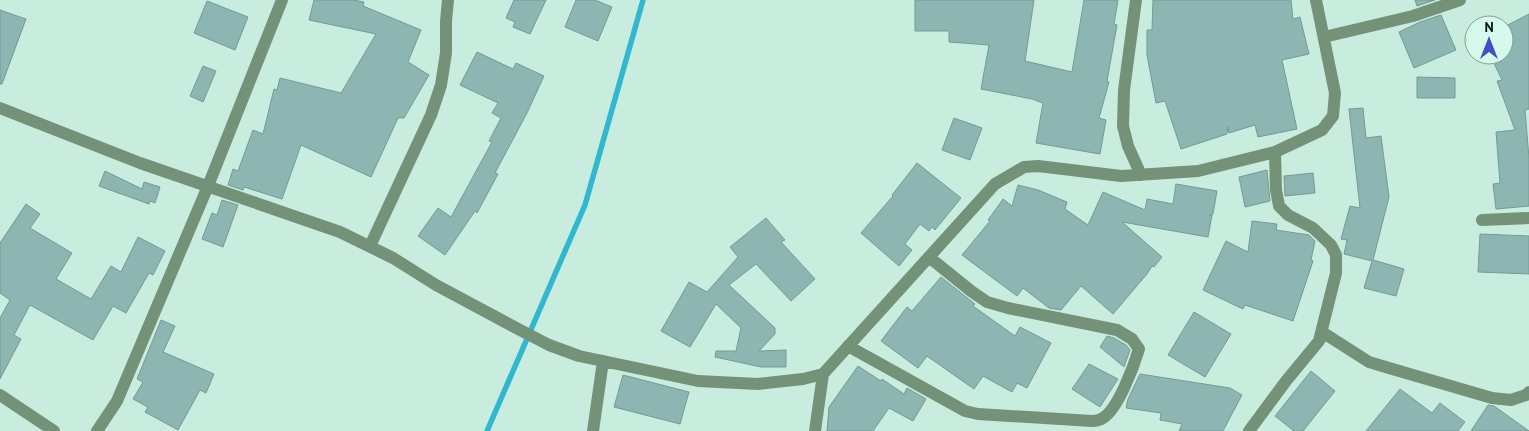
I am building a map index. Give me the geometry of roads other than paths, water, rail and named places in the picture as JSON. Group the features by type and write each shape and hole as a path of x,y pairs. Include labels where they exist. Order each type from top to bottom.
{"street":[{"path":"97,431 117,400 208,186 282,0"},
{"path":"370,246 431,115 446,53 448,0"},
{"path":"1136,0 1124,90 1123,126 1128,146 1141,175"},
{"path":"815,431 823,374 995,184 1024,167 1038,166 1120,176 1198,171 1274,152 1322,130 1333,116 1335,93 1316,0"},
{"path":"1324,37 1413,16 1460,0"},
{"path":"0,108 140,163 254,204 340,232 370,246 436,285 520,330 579,356 698,381 758,384 802,379 823,374"},
{"path":"1249,431 1319,341 1336,273 1336,256 1331,245 1313,228 1288,215 1279,206 1276,190 1274,152"},
{"path":"1482,220 1529,218"},
{"path":"848,346 965,411 997,416 1092,421 1102,420 1112,410 1135,364 1139,349 1132,338 1117,330 987,302 929,257"},
{"path":"1322,332 1368,362 1492,398 1511,400 1526,395 1529,392"},
{"path":"593,431 603,361"},
{"path":"0,395 54,431"}],"waterway":[{"path":"487,431 585,205 643,0"}]}
